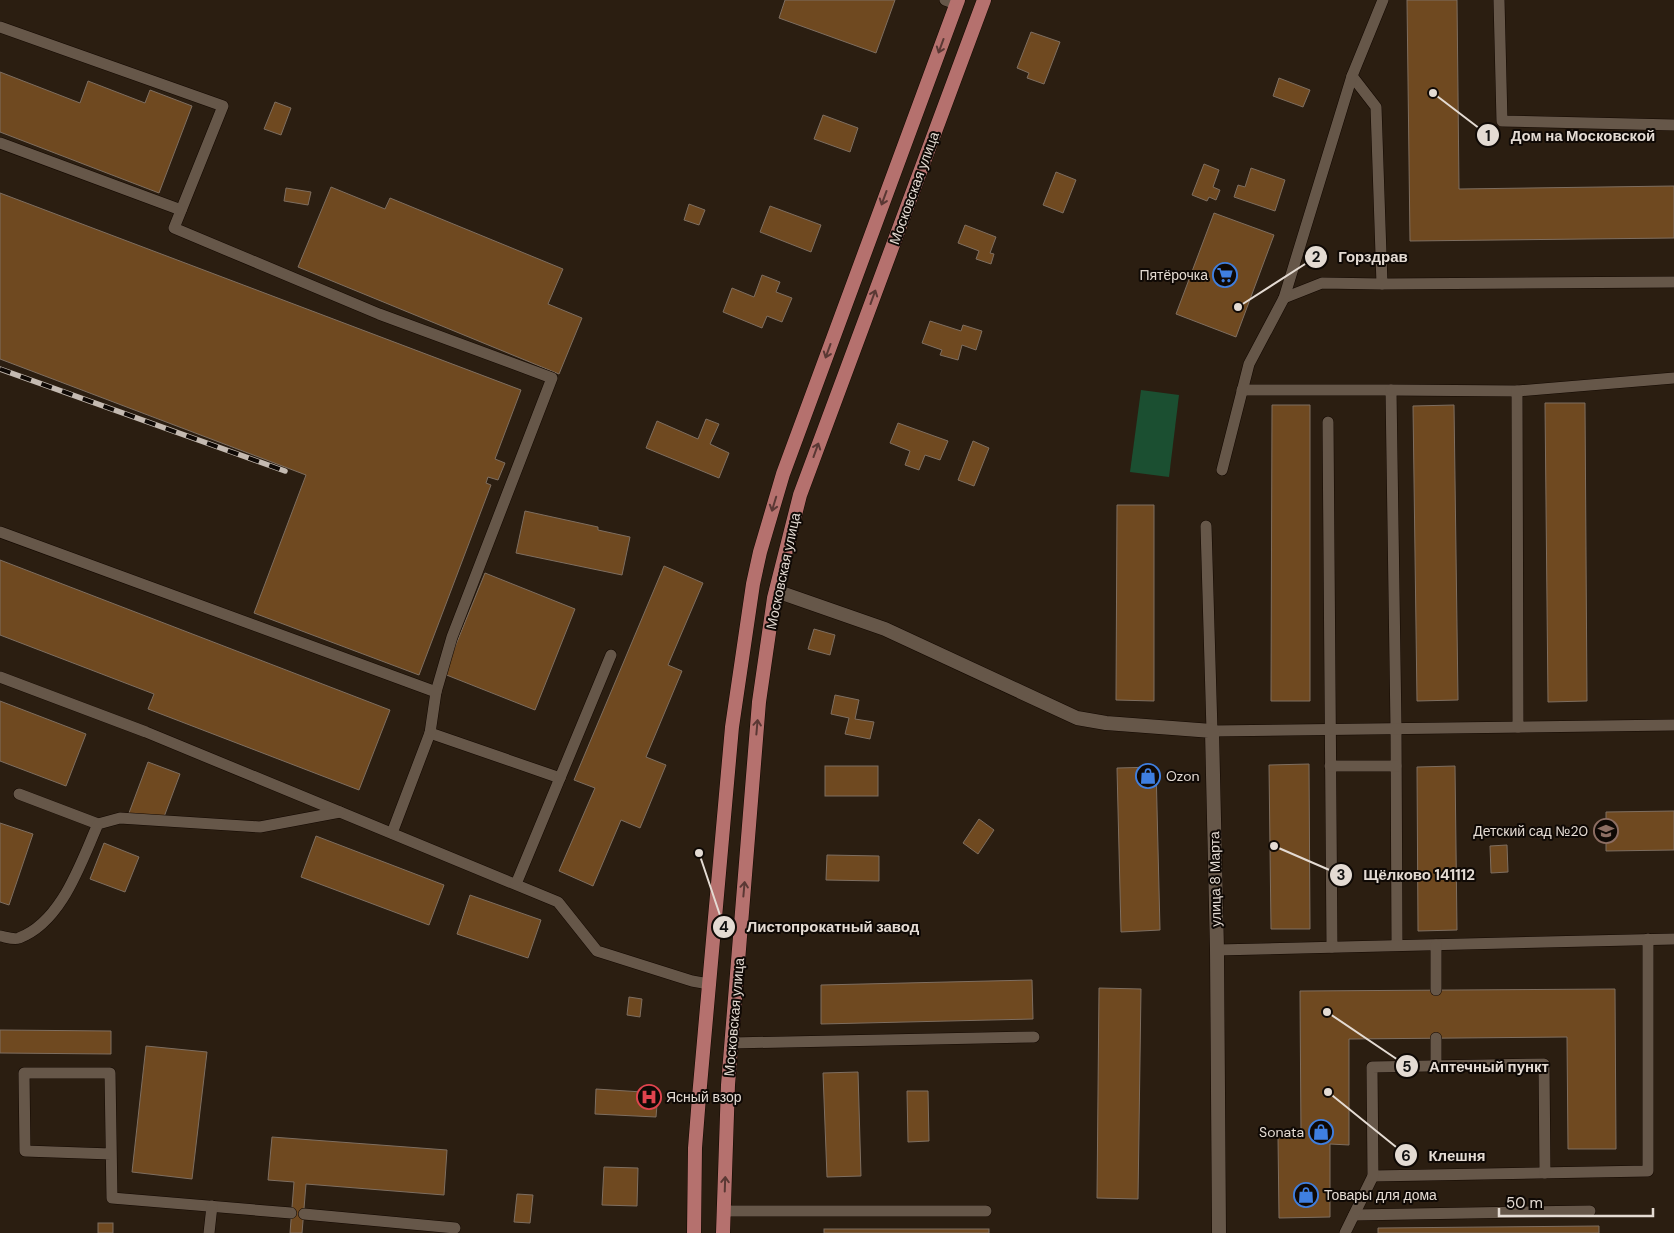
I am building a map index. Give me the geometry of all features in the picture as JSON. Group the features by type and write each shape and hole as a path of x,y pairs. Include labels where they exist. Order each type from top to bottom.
{"main road":[{"name":"Московская улица","path":"724,1233 728,1084 759,702 776,591 800,495 984,0"},
{"name":"Московская улица","path":"694,1233 698,1097 732,728 753,584 760,552 783,474 953,1"}],"street":[{"path":"776,591 885,629 1077,718 1106,724 1212,731"},
{"name":"улица 8 Марта","path":"1212,731 1217,950 1219,1233"}],"lane":[{"path":"1222,470 1249,364 1284,298 1352,76 1384,0"},
{"path":"1499,0 1502,121 1674,125"},
{"path":"0,27 224,106 174,228 379,314 552,378 452,637 436,692 430,733 392,833"},
{"path":"1352,76 1376,106 1382,284"},
{"path":"0,143 181,210"},
{"path":"1284,298 1322,283 1674,282"},
{"path":"1242,390 1517,390 1674,378"},
{"path":"1391,390 1397,945"},
{"path":"1517,390 1518,727"},
{"path":"1328,422 1332,947"},
{"name":"улица 8 Марта","path":"1206,526 1212,731"},
{"path":"0,532 436,692"},
{"path":"516,884 611,655"},
{"path":"0,677 146,732 558,902 597,951 692,981 709,984"},
{"path":"1212,731 1674,725"},
{"path":"430,733 560,778"},
{"path":"1330,766 1396,766"},
{"path":"19,794 98,824 120,818 260,827 340,812"},
{"path":"0,936 17,939 44,924 70,888 98,824"},
{"path":"1373,1176 1648,1172 1648,939"},
{"path":"1217,950 1674,939"},
{"path":"1436,945 1436,990"},
{"path":"732,1042 1034,1037"},
{"path":"1436,1038 1436,1066"},
{"path":"1345,1233 1373,1176 1372,1067 1544,1064 1545,1173"},
{"path":"111,1154 25,1151 24,1073 110,1073 112,1198 291,1213"},
{"path":"209,1233 212,1206"},
{"path":"724,1211 986,1211"},
{"path":"1354,1215 1590,1211"},
{"path":"304,1214 455,1228"}],"green space":[{"path":"1141,390 1179,395 1169,477 1130,472"}],"building":[{"path":"785,0 895,0 876,53 779,18"},
{"path":"1407,0 1457,0 1459,189 1674,186 1674,238 1410,241"},
{"path":"1031,32 1060,42 1044,84 1027,78 1029,73 1017,68"},
{"path":"0,72 80,103 88,81 145,103 150,90 192,106 159,193 0,132"},
{"path":"1279,78 1310,90 1303,107 1273,96"},
{"path":"275,102 291,108 281,135 264,129"},
{"path":"823,115 858,128 850,152 814,139"},
{"path":"1204,164 1219,170 1213,187 1220,190 1216,200 1209,197 1207,201 1192,195"},
{"path":"1251,168 1285,180 1275,211 1234,197 1238,185 1245,187"},
{"path":"1056,172 1076,180 1063,213 1043,205"},
{"path":"331,187 385,209 390,198 563,269 548,304 582,318 559,374 298,267"},
{"path":"286,188 311,192 308,205 284,201"},
{"path":"0,193 521,390 495,459 505,463 498,480 488,477 486,483 491,485 419,675 254,613 306,475 0,359"},
{"path":"689,204 705,210 699,225 684,220"},
{"path":"770,206 821,225 811,252 760,232"},
{"name":"Пятёрочка","path":"1214,213 1274,235 1236,337 1176,314"},
{"path":"965,225 996,237 990,253 994,254 991,264 976,259 979,251 958,243"},
{"path":"762,275 780,282 776,292 792,298 782,322 767,316 762,328 723,312 732,288 754,297"},
{"path":"930,321 961,331 963,325 982,331 976,350 962,345 958,360 940,355 942,350 922,343"},
{"path":"1545,403 1585,403 1587,701 1548,702"},
{"path":"1272,405 1310,405 1310,701 1271,701"},
{"path":"1454,405 1458,700 1417,701 1413,406"},
{"path":"706,419 719,424 710,444 729,453 719,478 646,448 657,421 698,439"},
{"path":"898,423 948,441 940,460 925,455 919,470 905,465 910,451 890,443"},
{"path":"973,441 989,448 974,486 958,480"},
{"path":"1117,505 1154,505 1154,701 1116,700"},
{"path":"525,511 598,527 598,530 630,537 622,575 516,553"},
{"path":"0,560 390,710 359,790 148,709 154,694 0,635"},
{"path":"664,566 703,583 668,665 682,671 646,757 666,765 640,828 621,820 593,886 559,871 595,788 574,780"},
{"path":"485,573 575,609 535,710 444,674"},
{"path":"814,629 835,635 830,655 808,649"},
{"path":"835,695 859,700 855,719 874,722 870,739 845,734 849,718 831,714"},
{"path":"0,701 86,734 66,786 0,761"},
{"path":"148,762 180,774 161,825 129,813"},
{"path":"1309,764 1310,929 1271,929 1269,765"},
{"path":"825,766 878,766 878,796 825,796"},
{"path":"1455,766 1457,930 1418,931 1417,767"},
{"path":"1156,767 1160,930 1121,932 1117,768"},
{"path":"1674,811 1674,850 1606,851 1606,812"},
{"path":"979,819 994,830 978,854 963,843"},
{"path":"0,823 33,834 9,905 0,902"},
{"path":"316,836 444,885 429,925 301,877"},
{"path":"104,843 139,857 125,892 90,879"},
{"path":"1507,845 1508,872 1491,873 1490,846"},
{"path":"827,855 879,856 879,881 826,880"},
{"path":"470,895 541,920 528,958 457,934"},
{"path":"1032,980 1033,1019 821,1024 821,985"},
{"path":"1099,988 1141,989 1138,1199 1097,1198"},
{"path":"1615,989 1616,1149 1568,1149 1567,1037 1349,1039 1349,1145 1330,1144 1330,1217 1279,1218 1278,1137 1301,1137 1300,991"},
{"path":"629,997 642,999 640,1017 627,1015"},
{"path":"0,1030 111,1031 111,1054 0,1053"},
{"path":"146,1046 207,1052 192,1179 132,1172"},
{"path":"858,1072 861,1176 827,1177 823,1073"},
{"path":"596,1089 658,1093 656,1117 595,1114"},
{"path":"907,1091 928,1091 929,1141 908,1142"},
{"path":"272,1137 447,1150 444,1195 306,1184 302,1233 290,1233 294,1182 268,1180"},
{"path":"604,1167 638,1168 637,1206 602,1205"},
{"path":"517,1194 533,1195 530,1223 514,1222"},
{"path":"98,1223 113,1223 113,1233 98,1233"},
{"path":"1599,1226 1599,1233 1378,1233 1378,1228"},
{"path":"824,1229 989,1229 989,1233 824,1233"}],"railway":[{"path":"0,369 285,471"}],"place":[{"name":"Дом на Московской","path":"1433,93"},
{"name":"Пятёрочка","path":"1225,275"},
{"name":"Горздрав","path":"1238,307"},
{"name":"Ozon","path":"1148,776"},
{"name":"Детский сад №20","path":"1606,831"},
{"name":"Щёлково 141112","path":"1274,846"},
{"name":"Листопрокатный завод","path":"699,853"},
{"name":"Аптечный пункт","path":"1327,1012"},
{"name":"Клешня","path":"1328,1092"},
{"name":"Ясный взор","path":"649,1097"},
{"name":"Sonata","path":"1321,1132"},
{"name":"Товары для дома","path":"1306,1195"}]}
